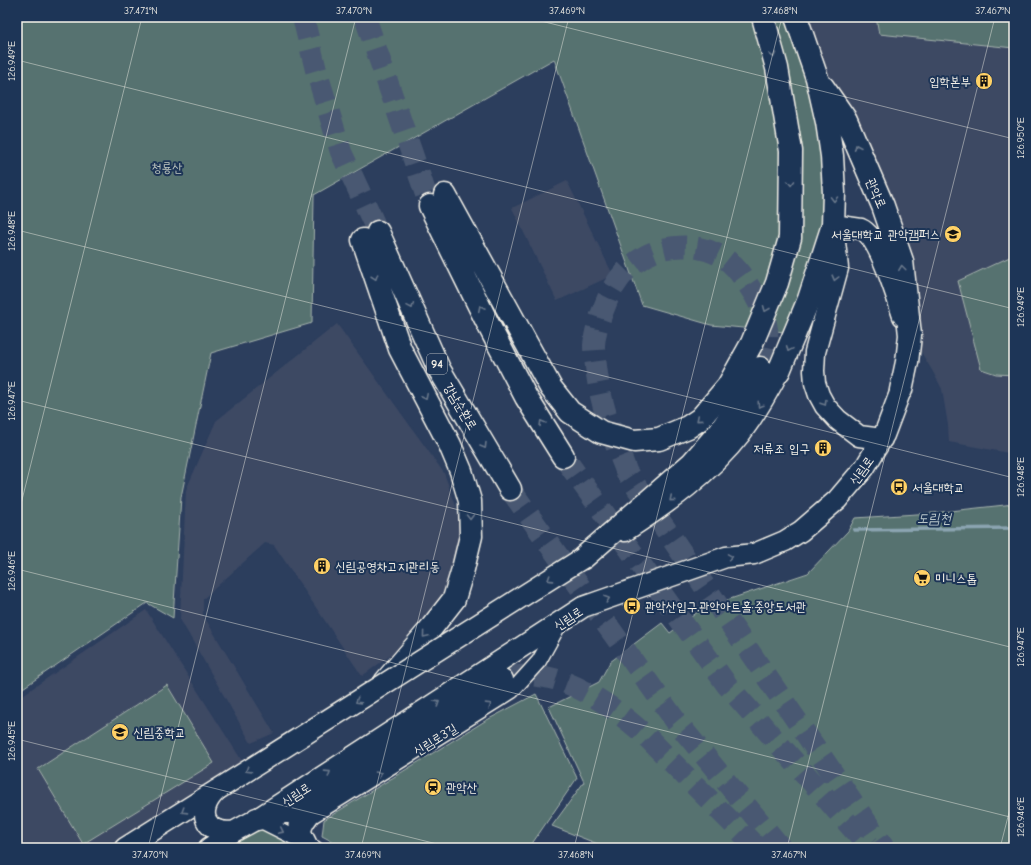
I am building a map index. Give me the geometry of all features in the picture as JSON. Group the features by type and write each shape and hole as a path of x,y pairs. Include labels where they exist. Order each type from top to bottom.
{"main road":[{"path":"563,456 526,397 490,328 438,200 551,388 570,412 601,432 634,440 659,439 688,427 700,419 728,386 752,343 777,283 790,238 791,151 777,68 763,17"},
{"name":"관악로","path":"583,558 692,463 720,431 744,398 770,369 809,299 833,225 834,193 832,156 827,122 817,78 796,17"},
{"name":"관악로","path":"817,78 846,120 883,206 902,261 910,335 907,362 901,390"},
{"path":"882,439 859,436 838,420 819,395 816,383 814,371 815,352 838,268 833,225 861,229 866,231 872,238 878,248 910,335"},
{"name":"강남순환로","path":"381,687 454,599 471,536 470,501 461,472 450,445 400,349 370,236 439,369 510,489"},
{"name":"신림로","path":"209,848 257,819 583,607 726,557 754,554 785,541 801,531 837,500 865,467 882,439 901,390"},
{"path":"124,848 583,558"},
{"path":"257,819 307,806 502,680"},
{"path":"217,790 206,805 205,817 207,823 220,831 235,831"},
{"path":"307,806 299,823 300,833 310,846"},
{"path":"137,848 146,843 156,845 158,848"}],"street":[{"name":"신림로3길","path":"310,846 304,830 306,823 312,816 512,691 539,661 561,622"},
{"path":"257,819 310,846"}],"shaded area":[{"name":"서울대학교 관악캠퍼스","path":"796,17 1014,17 1014,454 949,442 948,425 942,389 918,347 902,261"},
{"path":"567,181 613,275 557,301 512,208"},
{"path":"337,324 444,473 456,506 462,541 453,588 423,632 362,676 274,545 265,543 203,599 203,615 274,733 251,743 180,619 186,490 216,421"},
{"name":"신림중학교","path":"146,610 244,764 107,848 17,848 17,699"}],"green space":[{"name":"청룡산","path":"17,17 796,17 834,193 796,333 711,325 642,305 554,59 314,195 312,323 211,353 181,497 173,618 147,603 17,692"},
{"path":"876,17 1014,17 1014,48 879,34"},
{"path":"1014,255 1014,375 996,374 981,369 958,281"},
{"path":"1014,504 1014,848 608,848 552,826 584,782 549,707 599,682 610,662 662,623 670,633 703,608 808,573 848,531 855,518 932,513"},
{"path":"167,685 214,763 83,844 38,769"},
{"path":"536,694 577,778 529,848 345,848 322,836 324,820 485,721"},
{"path":"257,819 315,848 209,848"}],"waterway":[{"name":"도림천","path":"854,530 1014,528"}],"tunnel":[{"path":"303,17 316,70 341,152 378,232"},
{"path":"365,17 430,206"},
{"path":"760,368 767,339 766,323 760,304 750,287 732,264 725,258 706,250 692,247 662,249 649,254 636,262 625,272 613,288 597,327 594,352 598,380 612,434 627,473 884,848"},
{"path":"563,456 727,685 868,846"},
{"path":"510,489 675,720 781,848"},
{"path":"502,680 521,676 540,676 578,688 597,698 644,734 757,848"}],"place":[{"name":"입학본부","path":"984,81"},
{"name":"서울대학교 관악캠퍼스","path":"953,234"},
{"name":"저류조 입구","path":"823,448"},
{"name":"서울대학교","path":"899,487"},
{"name":"신림공영차고지관리동","path":"322,566"},
{"name":"미니스톱","path":"922,578"},
{"name":"관악산입구.관악아트홀·중앙도서관","path":"632,606"},
{"name":"신림중학교","path":"120,732"},
{"name":"관악산","path":"433,787"}]}
